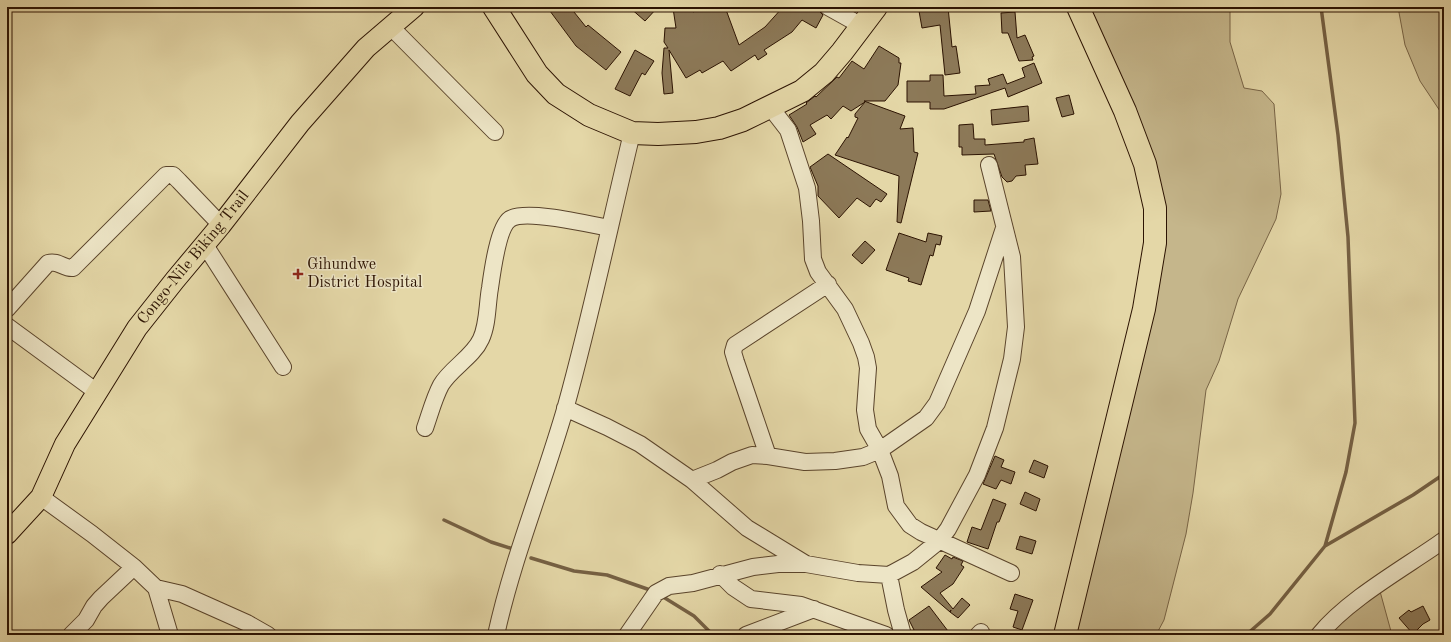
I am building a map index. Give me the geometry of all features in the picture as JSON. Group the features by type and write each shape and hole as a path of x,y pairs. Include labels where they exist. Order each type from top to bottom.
{"highway":[{"path":"494,7 545,84 570,104 632,133 679,134 719,128 743,120 802,92 824,72 876,7"},
{"path":"1065,635 1144,309 1155,243 1156,208 1145,164 1125,111 1078,7"}],"main road":[{"name":"Congo-Nile Biking Trail","path":"7,534 41,497 66,444 137,328 221,225 300,123 366,48 414,7"}],"street":[{"path":"828,7 862,26"},
{"path":"390,26 495,132"},
{"path":"771,108 788,130 807,188 812,221 813,259 818,272 845,309 864,350 868,368 865,410 868,429 880,450 890,476 896,506 910,525 921,532 1011,573"},
{"path":"496,635 532,508 565,408 590,314 632,133"},
{"path":"627,635 656,593 670,586 693,583 720,574 754,567 778,564 806,564 858,573 889,575 913,562 939,541 948,529 977,475 995,428 1012,359 1016,327 1012,256 989,165"},
{"path":"7,309 48,263 56,262 70,269 73,268 166,175 174,175 180,180 221,225"},
{"path":"425,428 441,386 480,341 485,328 490,287 498,244 504,225 510,219 523,215 542,216 609,228"},
{"path":"692,480 732,462 752,455 804,462 820,462 863,457 880,450 926,418 937,403 976,311 1004,228"},
{"path":"205,245 283,367"},
{"path":"768,456 733,352 735,345 828,284"},
{"path":"7,326 97,392"},
{"path":"565,408 607,426 640,444 692,480 747,528 806,564"},
{"path":"41,497 134,567 156,588 170,635"},
{"path":"1319,635 1335,618 1378,584 1444,540"},
{"path":"71,635 86,620 98,602 134,567"},
{"path":"720,574 733,587 751,599 791,603 814,609 886,635"},
{"path":"889,575 896,610 904,635"},
{"path":"156,588 182,594 248,630 268,635"},
{"path":"746,635 814,609"}],"shaded area":[{"path":"1078,7 1230,7 1230,42 1244,88 1262,91 1274,104 1281,194 1276,219 1238,299 1219,361 1206,390 1193,493 1186,534 1164,620 1156,635 1065,635 1155,208"},
{"path":"1398,7 1444,7 1444,117 1420,81 1405,45"},
{"path":"1378,584 1392,635 1319,635"}],"building":[{"path":"547,7 570,7 586,27 588,25 621,52 606,70 576,46"},
{"path":"629,7 658,7 645,21"},
{"path":"692,7 693,12 704,7 725,7 739,45 765,27 783,7 815,7 823,15 816,28 802,20 792,32 764,50 767,54 758,60 755,55 731,71 723,61 702,73 700,70 686,78 669,50 673,93 664,94 662,73 664,48 668,48 664,42 665,28 676,28 673,8"},
{"path":"948,7 952,47 956,46 960,73 945,75 940,25 922,28 919,11"},
{"path":"1015,12 1017,38 1025,35 1034,56 1032,57 1033,60 1019,61 1008,33 1002,33 1001,13"},
{"path":"879,46 899,58 899,63 901,63 898,85 885,101 864,101 905,116 900,129 913,128 914,152 918,153 901,223 897,222 899,176 835,155 847,137 848,138 858,118 855,117 855,114 865,102 851,111 843,106 831,119 827,115 810,125 816,134 803,142 797,127 789,115 807,104 806,103 815,96 816,97 837,77 839,78 852,61 864,69"},
{"path":"635,50 654,61 645,75 642,73 630,96 615,89"},
{"path":"1034,63 1042,83 1008,97 1005,88 944,109 930,109 930,102 907,102 907,81 930,81 930,75 943,75 944,96 976,94 975,86 990,85 988,79 1003,74 1007,84 1025,77 1022,68"},
{"path":"1069,95 1074,114 1062,117 1056,98"},
{"path":"1028,106 1029,121 992,125 991,110"},
{"path":"973,124 974,139 985,139 985,145 1024,142 1024,140 1034,138 1038,164 1025,165 1026,175 1016,176 1012,181 1007,182 1002,177 994,154 962,155 962,147 959,147 959,125"},
{"path":"828,154 887,194 881,202 876,199 870,207 857,198 839,218 818,196 818,186 810,167"},
{"path":"974,200 988,200 991,211 974,212"},
{"path":"899,233 926,242 928,233 942,236 940,245 936,244 933,256 930,255 921,285 908,281 909,278 886,270"},
{"path":"865,241 875,250 862,264 852,255"},
{"path":"995,456 1004,460 1001,467 1015,472 1011,484 1001,480 996,489 983,484"},
{"path":"1034,460 1048,466 1044,478 1029,472"},
{"path":"1025,492 1040,499 1036,511 1020,504"},
{"path":"993,499 1006,504 999,522 997,522 988,549 967,542 972,527 981,530"},
{"path":"1020,536 1036,541 1032,554 1016,549"},
{"path":"945,555 952,559 953,557 963,561 961,565 964,567 953,584 940,593 953,609 962,598 970,605 958,618 921,587 942,572 936,568"},
{"path":"1015,594 1033,600 1022,630 1013,627 1018,611 1010,609"},
{"path":"929,606 951,635 920,635 914,630 909,620"},
{"path":"1423,606 1430,620 1423,624 1413,634 1399,618 1409,610 1411,612"}],"waterway":[{"path":"1246,635 1270,614 1325,546 1346,472 1355,423 1348,237 1338,135 1321,7"},
{"path":"1325,546 1413,495 1444,474"},
{"path":"444,520 491,542 510,548"},
{"path":"531,558 574,571 607,575 653,591"},
{"path":"660,595 694,616 713,635"}],"place":[{"name":"Gihundwe District Hospital","path":"298,274"}]}
